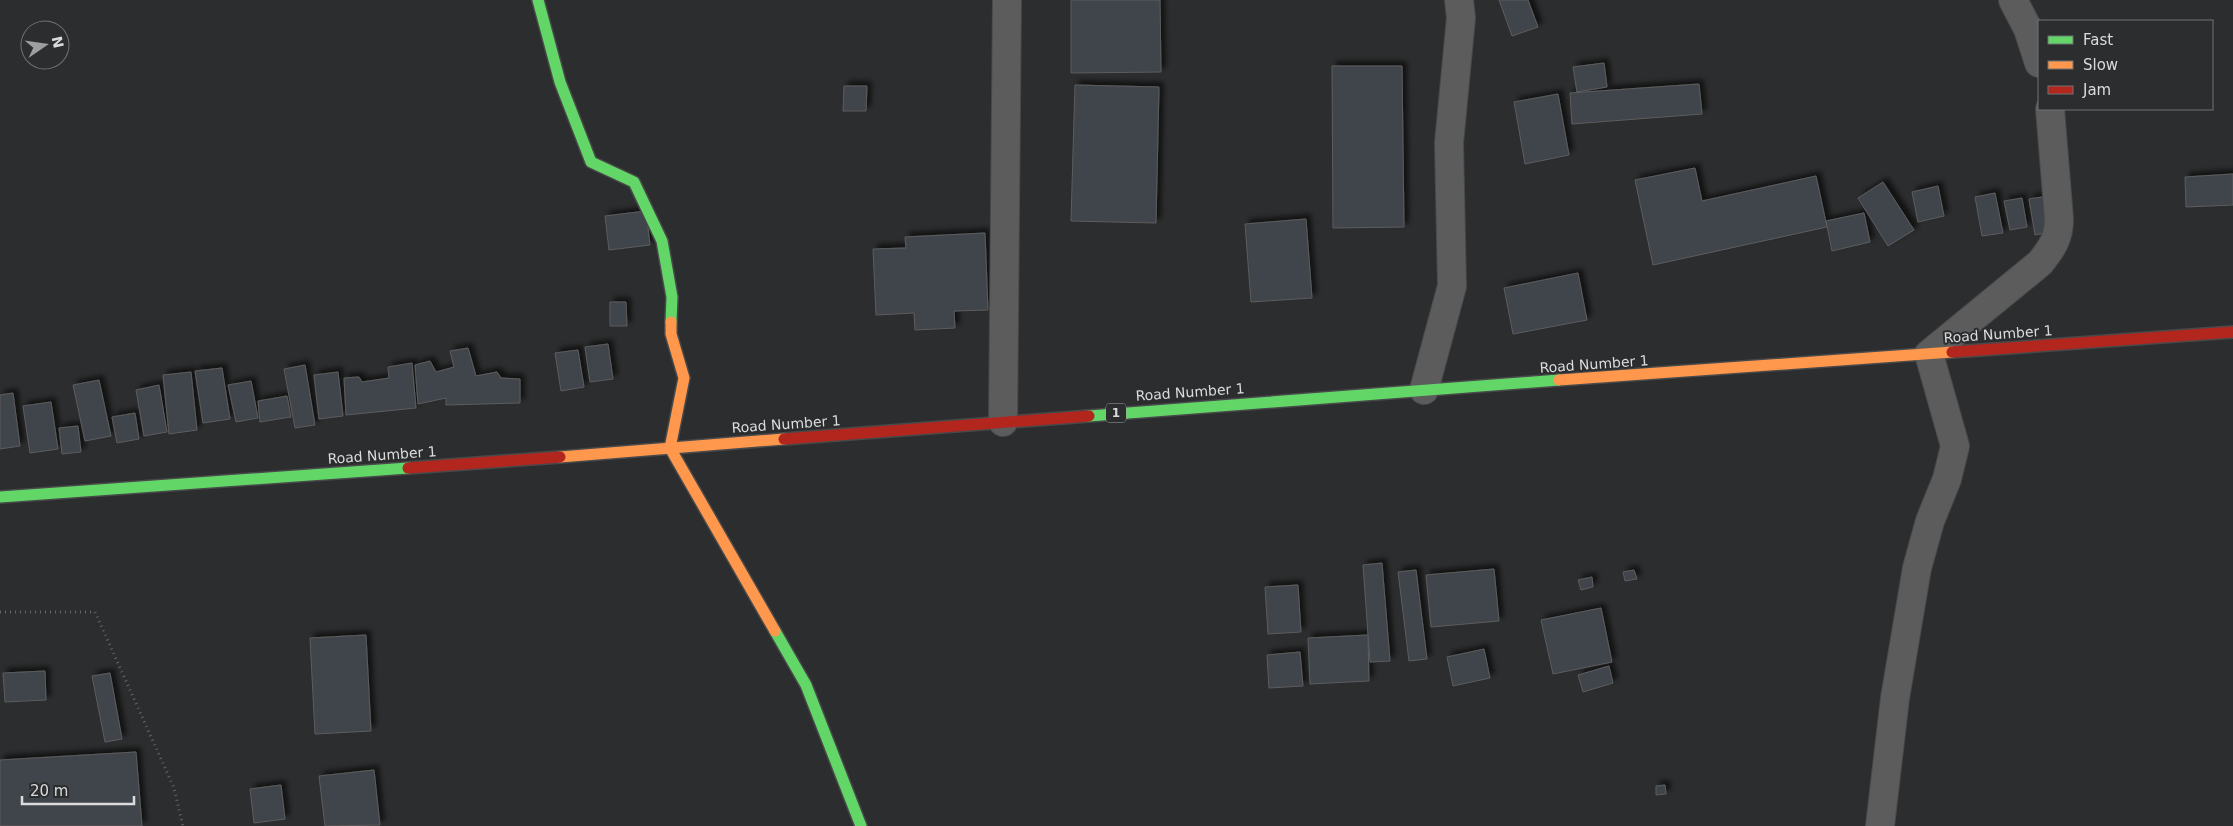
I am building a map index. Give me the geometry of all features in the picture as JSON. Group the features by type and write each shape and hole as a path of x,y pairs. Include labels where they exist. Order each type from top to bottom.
{"main road":[{"path":"538,0 560,83 574,126 591,162 634,182 662,241 672,297 671,334 684,378 670,448 806,685 861,826"},
{"name":"Road Number 1","path":"0,497 242,482 1424,390 2233,332"}],"street":[{"path":"1002,422 1007,0"},
{"path":"1424,390 1452,286 1449,144 1461,18 1459,0"},
{"path":"2013,0 2028,29 2038,60"},
{"path":"1880,826 1895,698 1917,568 1930,521 1947,479 1955,446 1929,354 2040,263 2054,246 2059,232 2059,218 2050,110"}],"path":[{"path":"0,612 95,612 174,788 184,826"}],"building":[{"path":"1071,0 1160,0 1161,72 1071,73"},
{"path":"1499,0 1528,0 1538,27 1512,36"},
{"path":"1604,63 1607,87 1577,92 1573,67"},
{"path":"1332,66 1402,66 1404,227 1333,228"},
{"path":"1699,84 1702,114 1572,124 1570,93"},
{"path":"1075,85 1159,87 1156,223 1071,221"},
{"path":"844,86 867,86 866,111 843,111"},
{"path":"1558,94 1569,155 1525,164 1514,102"},
{"path":"1695,168 1702,201 1816,176 1827,227 1653,265 1635,180"},
{"path":"2233,174 2233,205 2186,207 2185,177"},
{"path":"1883,182 1914,230 1888,246 1858,198"},
{"path":"1938,186 1944,216 1918,222 1912,192"},
{"path":"1995,193 2003,233 1982,236 1975,197"},
{"path":"2048,196 2055,231 2035,235 2029,199"},
{"path":"2022,198 2027,227 2010,230 2004,201"},
{"path":"646,211 650,245 609,250 605,216"},
{"path":"1864,213 1870,242 1832,251 1826,221"},
{"path":"1306,219 1312,298 1251,302 1245,224"},
{"path":"985,233 988,310 954,311 955,328 915,330 914,313 876,315 873,249 906,248 905,237"},
{"path":"1578,273 1587,320 1513,334 1504,288"},
{"path":"610,302 626,302 627,326 610,326"},
{"path":"608,344 613,379 590,382 585,347"},
{"path":"468,348 476,376 497,372 501,378 520,379 520,403 446,405 446,398 418,404 415,365 430,361 436,372 454,367 450,351"},
{"path":"578,350 584,387 561,391 555,353"},
{"path":"412,363 416,408 346,415 344,378 359,377 362,382 389,378 388,367"},
{"path":"305,365 315,425 295,428 284,369"},
{"path":"222,368 230,419 203,423 195,371"},
{"path":"191,372 197,430 169,434 163,375"},
{"path":"338,372 343,416 319,419 314,375"},
{"path":"99,380 111,436 85,441 73,385"},
{"path":"251,381 258,418 236,422 228,385"},
{"path":"159,385 167,432 144,436 136,390"},
{"path":"13,393 20,446 0,449 0,395"},
{"path":"287,396 291,417 260,422 258,401"},
{"path":"51,402 58,449 30,453 23,406"},
{"path":"135,413 139,439 117,443 112,417"},
{"path":"78,426 81,452 62,454 59,428"},
{"path":"1382,563 1390,661 1370,662 1363,565"},
{"path":"1494,569 1499,621 1431,627 1426,575"},
{"path":"1416,570 1427,659 1409,661 1398,572"},
{"path":"1634,570 1637,579 1625,581 1623,572"},
{"path":"1592,577 1593,587 1581,590 1578,580"},
{"path":"1298,585 1301,632 1268,634 1265,587"},
{"path":"1601,608 1612,662 1553,674 1541,620"},
{"path":"366,635 371,731 315,734 310,638"},
{"path":"1368,635 1369,681 1310,684 1308,638"},
{"path":"1484,649 1490,678 1453,686 1447,657"},
{"path":"1300,652 1303,686 1269,688 1267,655"},
{"path":"1609,666 1613,683 1583,692 1578,675"},
{"path":"45,671 46,700 5,702 3,673"},
{"path":"110,673 122,739 105,742 92,676"},
{"path":"136,752 142,826 0,826 0,760"},
{"path":"374,770 380,825 325,826 319,776"},
{"path":"281,785 285,819 254,823 250,789"},
{"path":"1665,785 1666,794 1656,795 1656,786"}],"traffic: fast":[{"path":"538,0 560,82 591,162 634,182 662,241 672,297 671,322"},
{"path":"1089,416 1559,380"},
{"path":"0,497 408,468"},
{"path":"775,631 806,685 861,826"}],"traffic: slow":[{"path":"671,322 671,334 684,378 670,448 775,631"},
{"path":"1559,380 1952,352"},
{"path":"560,457 784,439"}],"traffic: jam":[{"path":"1952,352 2233,332"},
{"path":"784,439 1089,416"},
{"path":"408,468 560,457"}]}
